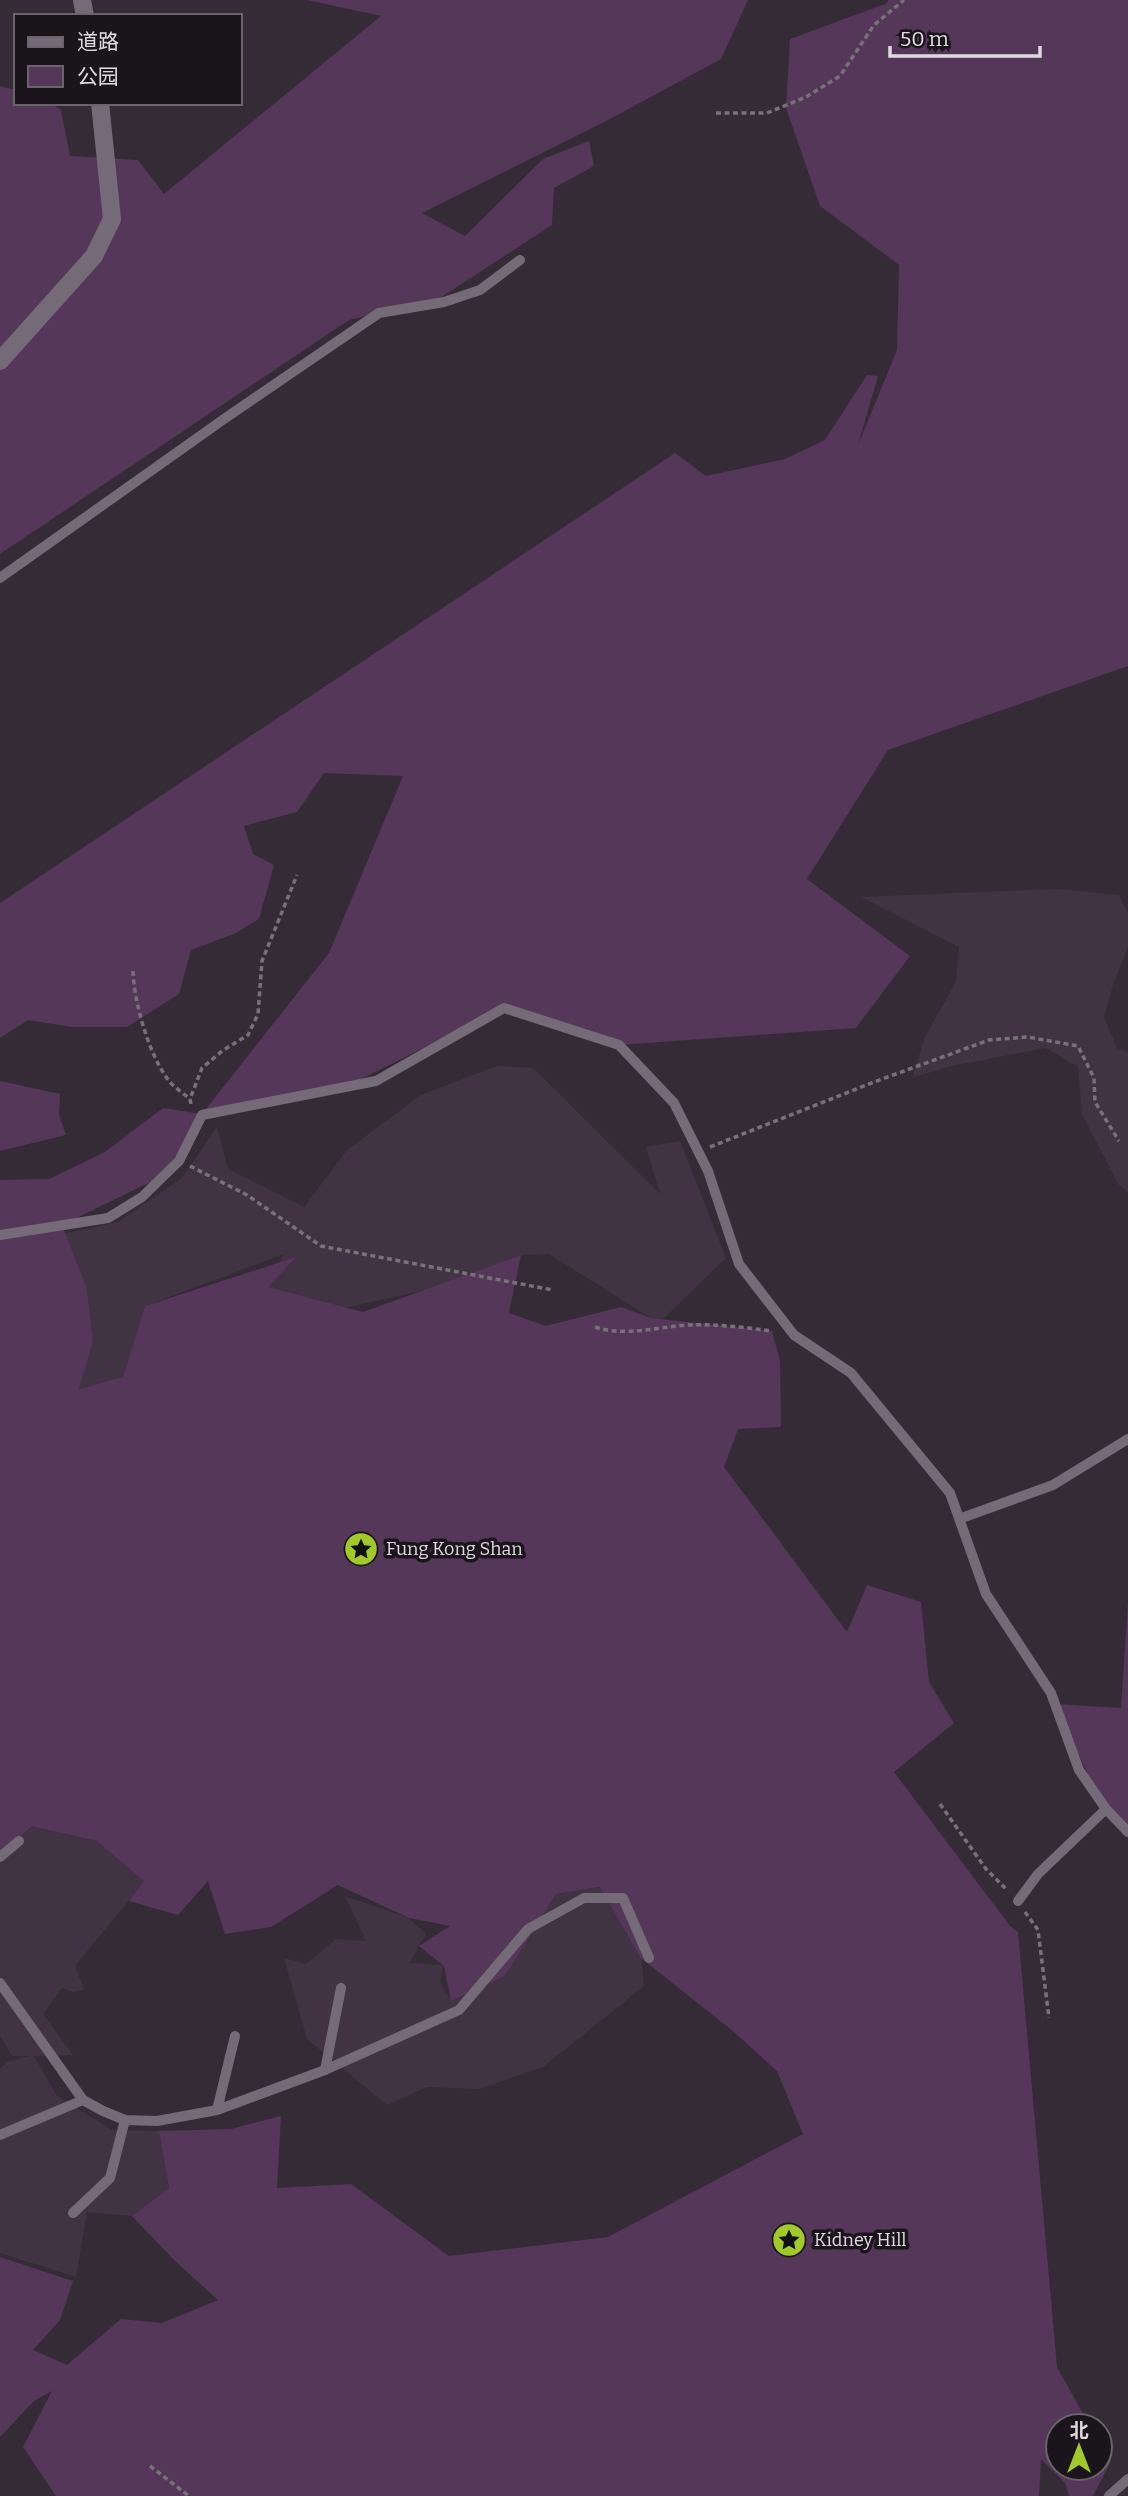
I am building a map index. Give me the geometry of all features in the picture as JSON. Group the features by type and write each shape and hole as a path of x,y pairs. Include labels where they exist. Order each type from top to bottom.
{"street":[{"path":"0,361 94,256 112,219 100,105"}],"lane":[{"path":"0,578 379,313 444,302 480,290 520,260"},
{"path":"0,1235 108,1218 142,1197 179,1161 202,1115 376,1080 504,1008 619,1045 674,1103 708,1171 739,1264 794,1335 851,1373 950,1493 986,1594 1051,1693 1079,1770 1106,1809 1128,1832"},
{"path":"959,1519 1053,1485 1128,1439"},
{"path":"1018,1901 1038,1874 1106,1809"},
{"path":"0,1857 19,1841"},
{"path":"0,1983 83,2100 125,2120 157,2121 217,2110 325,2070 459,2010 528,1929 584,1898 623,1898 649,1958"},
{"path":"325,2070 341,1988"},
{"path":"217,2110 235,2036"},
{"path":"0,2135 83,2100"},
{"path":"73,2213 110,2178 125,2120"},
{"path":"1109,2496 1128,2479"}],"path":[{"path":"716,113 766,113 806,97 840,76 874,25 904,0"},
{"path":"202,1115 193,1110 190,1098 202,1069 222,1051 248,1035 258,1014 261,961 297,875"},
{"path":"134,971 134,993 150,1044 169,1081 190,1098"},
{"path":"698,1152 874,1082 989,1041 1028,1037 1079,1046 1094,1078 1095,1101 1119,1141"},
{"path":"179,1161 247,1195 321,1246 553,1290"},
{"path":"595,1327 612,1333 691,1325 749,1327 794,1335"},
{"path":"940,1804 986,1869 1018,1901 1038,1930 1049,2018"},
{"path":"150,2466 190,2496"}],"shaded area":[{"path":"1057,889 1119,895 1128,913 1128,947 1104,1017 1117,1048 1128,1052 1128,1192 1118,1184 1082,1114 1078,1067 1046,1048 951,1066 912,1078 925,1037 956,982 959,947 861,897"},
{"path":"497,1066 533,1068 660,1194 646,1147 680,1141 726,1258 659,1323 549,1254 521,1255 426,1290 344,1308 267,1287 284,1254 145,1306 123,1378 78,1389 93,1342 87,1290 58,1235 118,1222 182,1178 217,1127 228,1169 304,1207 347,1150 421,1095"},
{"path":"38,1820 110,1846 145,1881 75,1966 84,1990 74,1992 62,1988 43,2014 73,2055 34,2056 57,2096 112,2130 159,2131 169,2188 132,2216 87,2212 76,2277 0,2253 0,2068 9,2061 30,2056 12,2056 0,2036 0,1852"},
{"path":"600,1887 639,1931 644,1986 543,2067 479,2089 427,2087 387,2105 307,2039 284,1958 306,1964 336,1939 366,1941 345,1896 409,1918 426,1934 409,1963 444,1965 440,1982 451,2000 505,1976 556,1894"}],"green space":[{"path":"307,0 748,0 721,59 608,120 422,213 465,236 543,159 589,141 594,166 554,188 552,225 440,298 349,320 0,554 0,86 14,90 14,105 53,105 61,110 70,156 138,160 164,194 381,16"},
{"path":"889,0 1128,0 1128,666 888,750 807,879 910,956 856,1028 619,1045 504,1008 347,1086 202,1115 163,1176 62,1225 87,1289 93,1342 79,1389 123,1377 145,1306 296,1257 268,1287 363,1312 521,1255 509,1313 546,1326 621,1307 651,1318 772,1331 780,1361 781,1427 738,1429 724,1467 847,1632 867,1585 921,1602 929,1682 954,1723 894,1772 1010,1926 1018,1932 1057,2367 1082,2412 1044,2412 1044,2462 1041,2459 1039,2496 56,2496 23,2447 52,2391 34,2401 0,2437 0,2257 73,2281 60,2320 33,2350 67,2365 121,2319 162,2323 218,2300 175,2261 132,2216 169,2188 159,2131 231,2129 281,2116 277,2188 351,2184 449,2256 608,2237 803,2134 777,2071 734,2032 641,1958 600,1887 556,1894 505,1976 451,2001 444,1966 419,1946 450,1926 409,1918 338,1885 271,1927 225,1934 208,1881 178,1915 129,1901 144,1881 97,1841 32,1826 0,1854 0,1180 49,1179 105,1152 163,1108 202,1114 329,953 403,776 324,773 297,812 244,826 253,854 274,865 259,919 234,934 191,950 179,994 127,1027 72,1027 28,1020 0,1038 0,903 675,453 706,476 785,459 825,440 867,375 878,376 858,445 897,350 899,265 820,206 786,108 790,39 885,4"},
{"path":"0,1081 60,1094 59,1114 66,1135 0,1151"},
{"path":"1128,1602 1128,1826 1100,1800 1055,1704 1121,1708"},
{"path":"1100,2482 1093,2496 1069,2496 1065,2483"}],"place":[{"name":"Fung Kong Shan","path":"361,1549"},
{"name":"Kidney Hill","path":"789,2240"}]}
